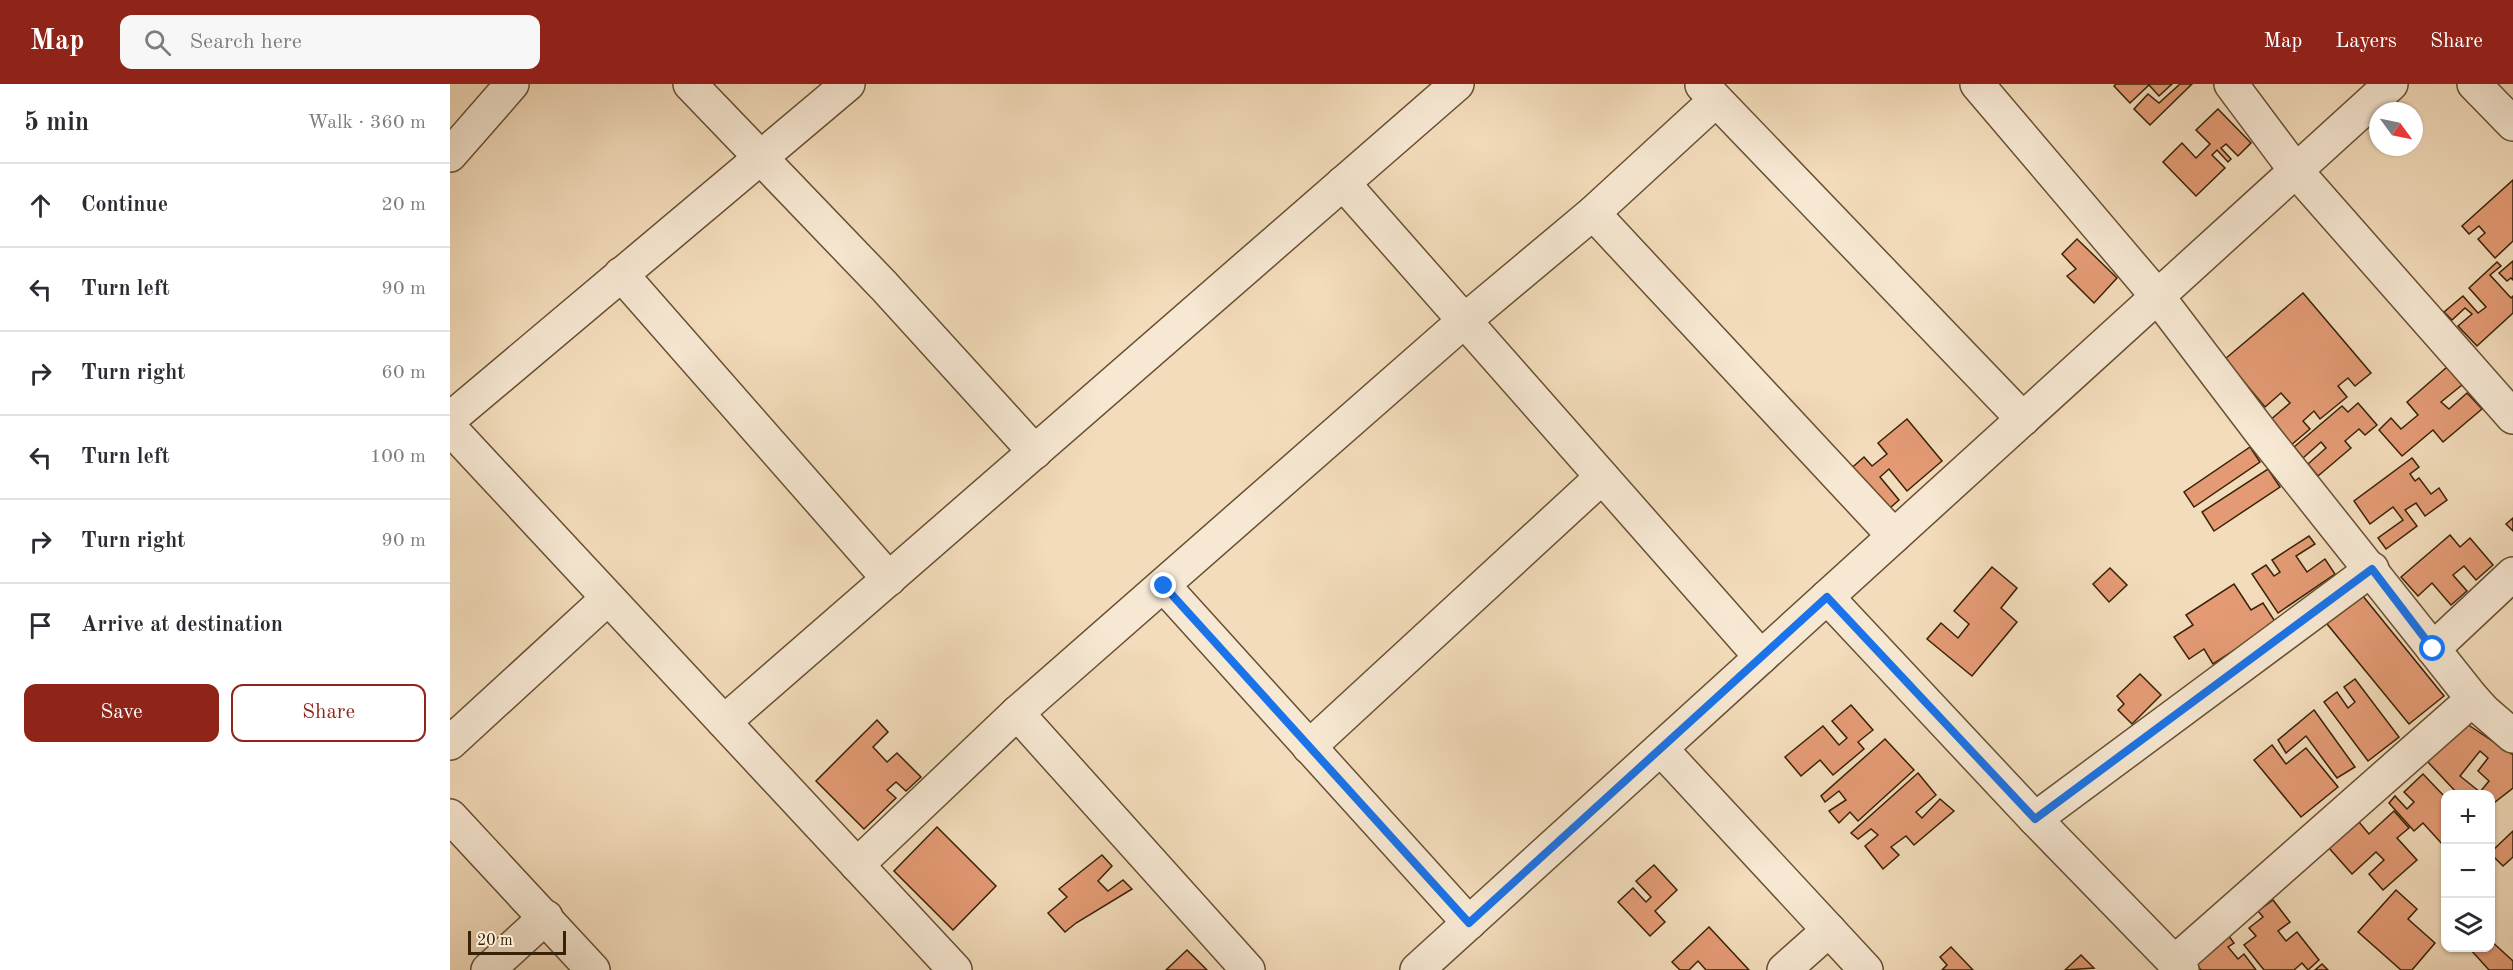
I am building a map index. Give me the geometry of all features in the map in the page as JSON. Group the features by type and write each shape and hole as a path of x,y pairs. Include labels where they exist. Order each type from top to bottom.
{"street":[{"path":"450,155 512,84"},
{"path":"690,84 884,286 1035,452"},
{"path":"450,419 848,84"},
{"path":"724,722 1457,84"},
{"path":"1977,84 2158,297 2263,435 2372,569 2473,699 2513,736"},
{"path":"2231,84 2296,171 2513,417"},
{"path":"1417,970 2391,84"},
{"path":"2474,84 2513,124"},
{"path":"857,865 1017,713 1464,321 1593,213 1708,92 2023,419"},
{"path":"1344,183 1761,657"},
{"path":"1593,213 1894,536"},
{"path":"621,274 889,579"},
{"path":"450,428 955,970"},
{"path":"1309,747 1602,477"},
{"path":"2035,819 2372,569"},
{"path":"2433,649 2513,574"},
{"path":"1164,586 1469,923"},
{"path":"1827,597 2035,819 2179,966 2473,699"},
{"path":"450,743 608,598"},
{"path":"1017,713 1248,970"},
{"path":"1661,748 1866,970"},
{"path":"450,816 593,970"},
{"path":"488,970 546,917"},
{"path":"1784,970 1829,930"}],"building":[{"path":"2116,84 2172,84 2159,96 2149,85 2130,103 2114,86"},
{"path":"2180,84 2192,84 2150,125 2134,109 2148,94 2159,103"},
{"path":"2218,109 2251,143 2238,156 2226,144 2221,148 2231,159 2228,162 2217,150 2212,155 2225,168 2196,196 2163,162 2182,143 2196,158 2210,144 2196,130"},
{"path":"2513,180 2513,241 2495,258 2478,239 2485,233 2479,226 2469,234 2462,226"},
{"path":"2077,239 2117,278 2094,303 2067,276 2076,269 2062,254"},
{"path":"2513,261 2513,280 2511,278 2507,281 2499,273"},
{"path":"2497,262 2501,266 2490,275 2511,298 2513,296 2513,313 2477,346 2458,326 2472,314 2465,308 2452,320 2444,312 2463,296 2478,313 2486,307 2469,288"},
{"path":"2303,293 2371,373 2355,386 2348,378 2338,386 2347,397 2320,419 2314,411 2303,421 2310,429 2290,446 2269,421 2290,403 2281,393 2265,407 2225,359"},
{"path":"2447,367 2462,385 2441,402 2449,409 2467,393 2482,409 2443,442 2433,430 2402,456 2379,430 2391,418 2401,429 2418,415 2407,402"},
{"path":"2358,403 2377,425 2365,435 2359,429 2345,441 2351,448 2318,476 2308,464 2326,448 2321,442 2303,458 2294,447 2342,406 2348,412"},
{"path":"1907,419 1942,461 1907,491 1889,469 1880,477 1899,500 1882,515 1847,472 1864,457 1872,466 1887,454 1878,443"},
{"path":"2250,447 2260,462 2194,507 2184,492"},
{"path":"2412,458 2419,467 2410,474 2415,481 2419,478 2431,494 2439,488 2447,500 2425,516 2416,503 2405,510 2417,526 2386,549 2378,538 2403,520 2393,507 2370,524 2354,501"},
{"path":"2268,469 2280,487 2214,531 2202,512"},
{"path":"2513,518 2513,531 2506,524"},
{"path":"2450,535 2460,547 2470,538 2493,565 2476,580 2464,566 2453,575 2467,591 2451,605 2432,583 2418,596 2401,577"},
{"path":"2309,536 2315,544 2296,556 2307,572 2325,559 2335,574 2278,613 2252,574 2266,565 2274,576 2280,572 2272,560"},
{"path":"1992,567 2017,588 2001,608 2017,622 1972,676 1927,639 1941,623 1958,638 1969,624 1954,611"},
{"path":"2110,568 2127,585 2109,602 2093,584"},
{"path":"2234,584 2251,610 2263,603 2276,623 2213,664 2204,649 2189,659 2174,637 2193,625 2186,615"},
{"path":"2358,590 2444,696 2409,724 2323,619"},
{"path":"2140,674 2161,695 2132,724 2118,710 2124,704 2117,696"},
{"path":"2355,679 2399,737 2368,761 2324,702 2337,692 2348,708 2355,702 2344,687"},
{"path":"1851,705 1873,730 1858,742 1864,749 1833,775 1820,760 1801,776 1785,757 1823,726 1839,745 1847,738 1832,721"},
{"path":"2314,710 2355,767 2337,778 2306,736 2286,753 2278,740"},
{"path":"877,720 888,732 873,747 887,762 897,753 921,777 906,791 896,782 887,790 896,798 864,829 816,781"},
{"path":"2467,724 2513,755 2513,788 2495,802 2495,790 2482,790 2489,781 2478,771 2488,758 2480,751 2460,776 2478,790 2454,790 2426,760"},
{"path":"1885,739 1914,770 1858,821 1850,812 1839,823 1829,811 1846,800 1839,791 1825,802 1821,796"},
{"path":"2272,745 2286,764 2306,748 2338,787 2301,817 2254,760"},
{"path":"1918,773 1936,795 1916,812 1922,818 1940,799 1954,811 1914,845 1906,836 1891,847 1899,855 1883,869 1865,846 1878,835 1871,829 1858,839 1851,833"},
{"path":"2423,774 2441,793 2441,843 2423,823 2414,831 2389,803 2395,796 2407,809 2414,802 2404,792"},
{"path":"2394,811 2409,828 2397,838 2417,860 2383,890 2369,874 2384,860 2376,852 2352,874 2329,848 2359,822 2369,834"},
{"path":"937,827 996,886 953,930 894,871"},
{"path":"2513,831 2513,857 2503,866 2495,858 2495,848"},
{"path":"1102,855 1112,866 1098,881 1108,891 1123,880 1132,889 1065,932 1048,913 1067,897 1059,889"},
{"path":"1654,865 1677,890 1655,911 1665,922 1650,936 1618,902 1633,888 1646,902 1651,897 1636,881"},
{"path":"2396,890 2417,909 2408,919 2435,943 2412,970 2401,970 2358,932"},
{"path":"2273,900 2290,922 2278,931 2286,941 2297,932 2319,960 2308,970 2302,963 2294,970 2264,970 2244,945 2256,936 2249,928 2263,917 2258,911"},
{"path":"1709,927 1749,970 1706,970 1698,961 1689,970 1680,970 1672,962"},
{"path":"2228,935 2234,943 2228,947 2238,959 2244,954 2256,970 2201,970 2195,963"},
{"path":"2495,945 2513,961 2513,970 2489,970 2473,952 2495,952"},
{"path":"1951,947 1973,970 1942,970 1947,965 1940,957"},
{"path":"1187,950 1207,970 1166,970"},
{"path":"2081,955 2094,968 2065,970"},
{"path":"2322,964 2328,970 2315,970"}],"route":[{"path":"1164,586 1469,923 1827,597 2035,819 2372,569 2433,649"}]}
